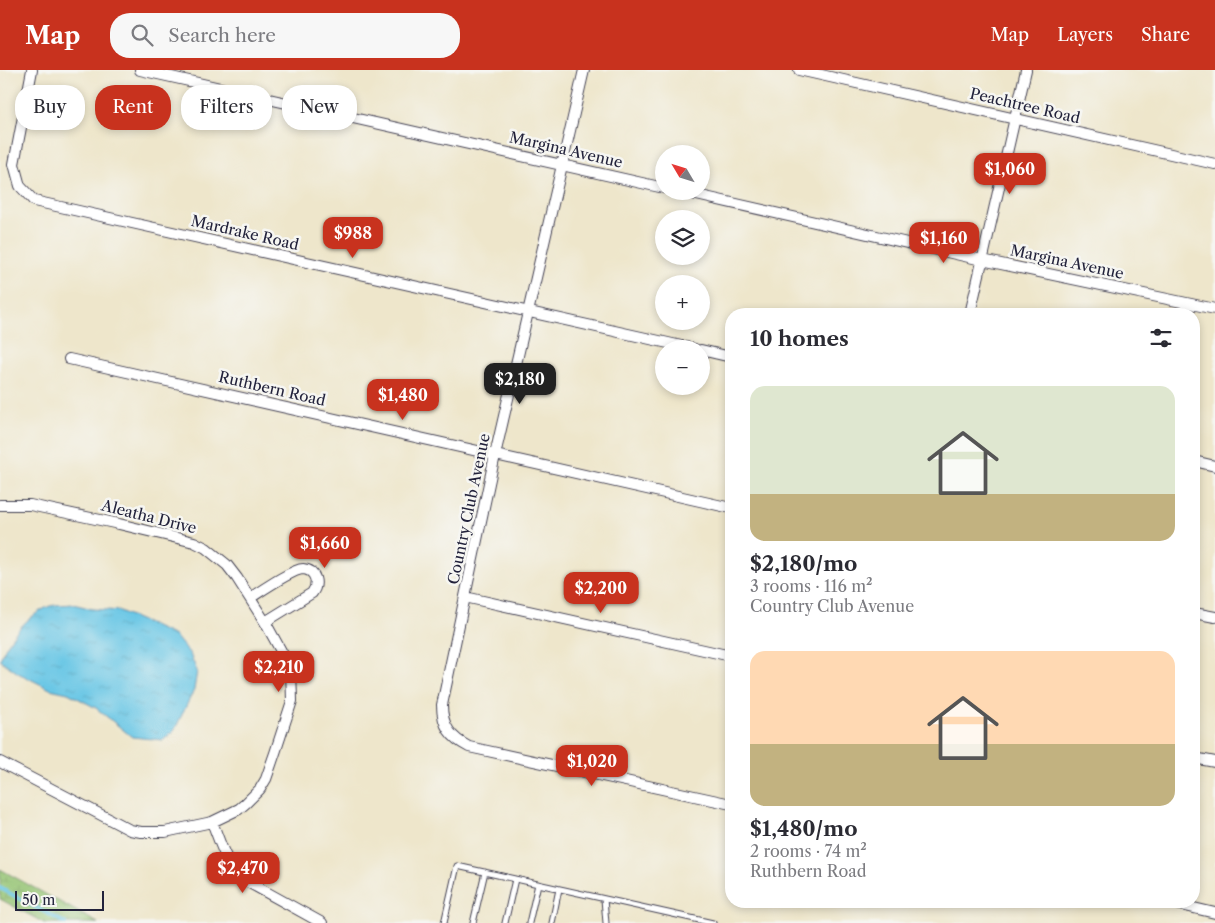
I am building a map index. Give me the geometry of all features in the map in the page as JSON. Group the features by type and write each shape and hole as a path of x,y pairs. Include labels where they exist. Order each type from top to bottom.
{"street":[{"name":"Mardrake Road","path":"32,70 14,164 20,186 34,201 656,340"},
{"name":"Margina Avenue","path":"140,70 655,186"},
{"name":"Country Club Avenue","path":"584,70 495,455 442,705 444,724 448,732 461,743 480,750 725,803"},
{"name":"Peachtree Road","path":"799,70 1215,164"},
{"path":"971,308 1026,70"},
{"name":"Margina Avenue","path":"710,198 982,260 1215,309"},
{"path":"710,352 725,356"},
{"name":"Ruthbern Road","path":"70,359 725,507"},
{"path":"1200,462 1215,466"},
{"name":"Aleatha Drive","path":"0,505 30,505 119,524 194,542 211,552 227,566 266,622 291,670 292,700 270,769 260,788 239,809 212,822 165,832 130,830 0,762"},
{"path":"250,598 299,570 309,571 315,576 316,584 312,593 266,622"},
{"path":"465,597 725,655"},
{"path":"1200,613 1215,617"},
{"path":"1200,759 1215,762"},
{"path":"212,822 228,864 236,874 322,923"},
{"path":"1194,908 1215,913"}],"lane":[{"path":"444,923 456,866 713,923"},
{"path":"474,923 485,872"},
{"path":"505,923 515,879"},
{"path":"529,923 538,884"},
{"path":"552,923 559,889"},
{"path":"604,899 606,923"}],"green space":[{"path":"0,869 98,923 44,923 0,899"}],"water":[{"path":"73,604 93,609 120,611 175,636 190,654 197,671 194,690 174,731 163,740 132,737 96,708 68,693 50,689 18,673 0,660 3,652 19,628 34,615 50,606"}],"waterway":[{"path":"0,888 65,923"}]}
